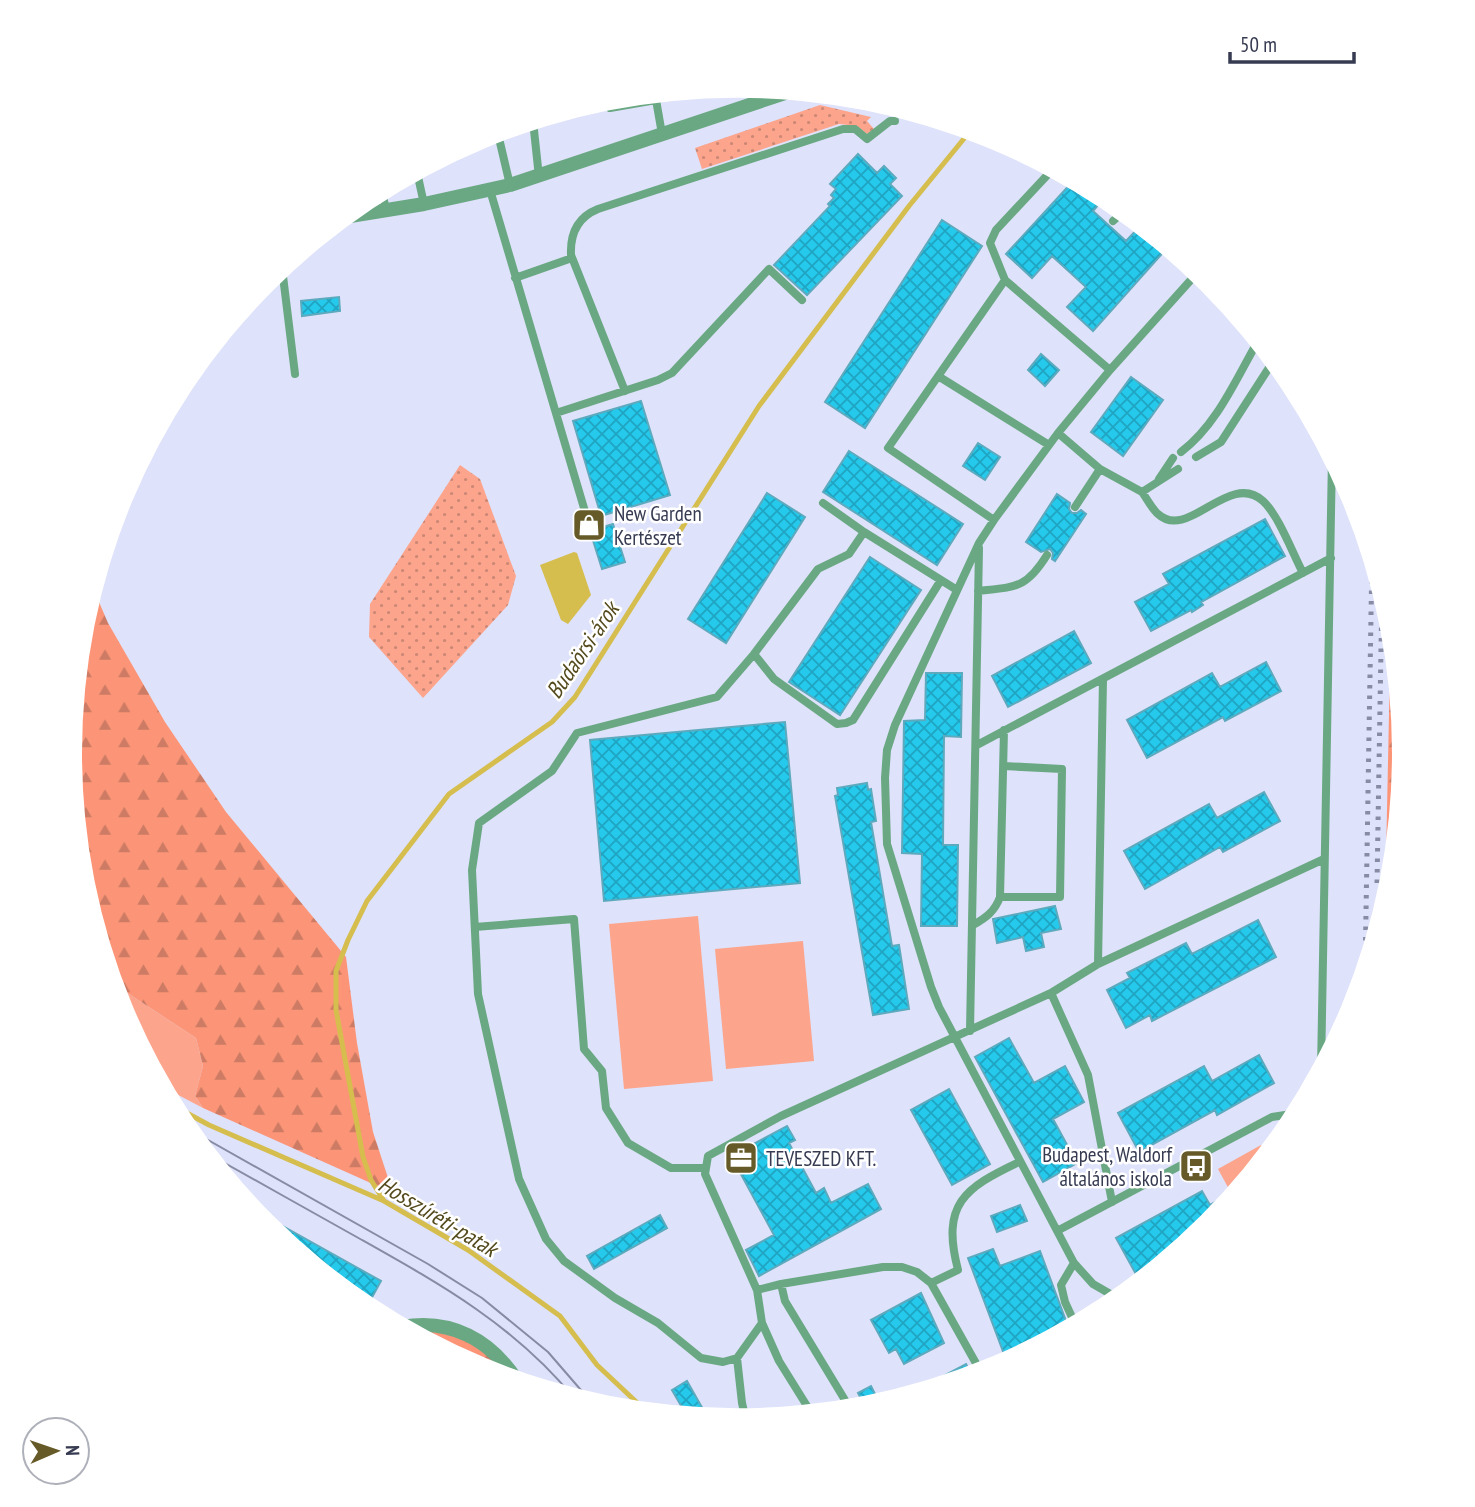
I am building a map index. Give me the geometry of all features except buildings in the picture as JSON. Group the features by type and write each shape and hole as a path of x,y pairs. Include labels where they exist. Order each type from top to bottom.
{"street":[{"path":"367,213 491,190 539,177 766,99"},
{"path":"420,1326 438,1325 477,1339 495,1353 505,1366"}],"lane":[{"path":"656,104 662,134"},
{"path":"625,391 572,258 573,235 583,217 843,129 855,128 867,139 890,121 895,121"},
{"path":"534,131 539,177"},
{"path":"500,143 510,185"},
{"path":"1046,176 996,230 990,243 1005,280 1110,370"},
{"path":"419,181 424,204"},
{"path":"491,190 589,525"},
{"path":"384,202 386,210"},
{"path":"515,278 572,258"},
{"path":"556,413 672,373 769,269 802,300"},
{"path":"994,520 888,448 1005,280"},
{"path":"1109,1293 1093,1284 1074,1264 954,1039 931,987 887,844 887,750 895,725 979,543 1058,433 1191,280"},
{"path":"284,281 295,374"},
{"path":"1181,452 1201,436 1253,350"},
{"path":"1196,457 1221,442 1268,370"},
{"path":"938,376 1049,445"},
{"path":"1058,433 1100,469 1142,492 1159,516 1174,521 1188,518 1236,494 1248,494 1260,499 1269,508 1303,573"},
{"path":"1201,436 1210,449"},
{"path":"1157,482 1173,458"},
{"path":"1075,507 1100,469"},
{"path":"1142,492 1178,469"},
{"path":"1321,1050 1332,479"},
{"path":"823,503 863,532 957,590"},
{"path":"762,1322 737,1358 723,1362 701,1357 658,1323 615,1298 564,1261 546,1239 519,1179 478,994 472,870 479,822 552,771 578,733 717,697 754,654 818,569 849,554 863,532"},
{"path":"970,1031 979,543"},
{"path":"978,591 1025,582 1031,578 1047,555"},
{"path":"977,745 1331,558"},
{"path":"754,654 774,679 837,724 846,723 853,720 941,580"},
{"path":"1098,964 1103,679"},
{"path":"973,925 989,915 1000,897 1004,730"},
{"path":"1000,897 1060,897 1062,769 1004,766"},
{"path":"806,1405 779,1361 762,1322 757,1290 708,1182 705,1168 708,1156 781,1116 954,1039 1051,993 1098,964 1324,859"},
{"path":"475,927 574,919 584,1049 602,1071 607,1108 628,1143 671,1168 705,1168"},
{"path":"1051,993 1088,1075 1112,1202"},
{"path":"1058,1231 1272,1116 1284,1115"},
{"path":"931,1283 958,1270 952,1232 961,1202 969,1191 979,1182 1019,1162"},
{"path":"1072,1317 1061,1285 1074,1264"},
{"path":"757,1290 883,1267 902,1267 917,1272 931,1283 976,1363"},
{"path":"781,1284 785,1301 845,1399"},
{"path":"737,1358 743,1409"}],"shaded area":[{"path":"820,105 871,117 867,121 874,129 867,134 857,126 839,124 702,169 695,148"},
{"path":"460,465 480,479 516,576 508,605 423,698 369,637 370,604"},
{"path":"577,553 591,595 568,624 561,620 540,565"},
{"path":"698,916 713,1081 624,1089 609,924"},
{"path":"803,941 814,1061 726,1069 715,949"},
{"path":"128,993 196,1038 203,1066 195,1096 203,1108 179,1095 150,1043"},
{"path":"1261,1145 1262,1146 1228,1188 1218,1169"}],"green space":[{"path":"100,605 165,722 226,812 346,957 357,1043 373,1132 393,1193 203,1108 195,1096 203,1066 196,1038 128,993 117,964 95,881 88,839 82,754 88,668"},
{"path":"1389,694 1393,754 1386,843"},
{"path":"431,1332 467,1340 497,1363"}],"waterway":[{"name":"Budaörsi-árok","path":"384,1201 371,1180 363,1157 336,1010 336,971 367,901 449,794 552,722 575,697 759,406 909,206 964,139"},
{"name":"Hosszúréti-patak","path":"191,1116 384,1201 468,1250 560,1316 597,1365 634,1400"}],"tram line":[{"path":"210,1141 428,1264 482,1298 548,1352 580,1389"},
{"path":"228,1165 449,1291 502,1328 562,1384"}],"railway":[{"path":"1366,938 1371,590"},
{"path":"1377,883 1381,634"}],"place":[{"name":"New Garden Kertészet","path":"589,525"},
{"name":"TEVESZED KFT.","path":"741,1158"},
{"name":"Budapest, Waldorf általános iskola","path":"1196,1166"}]}
